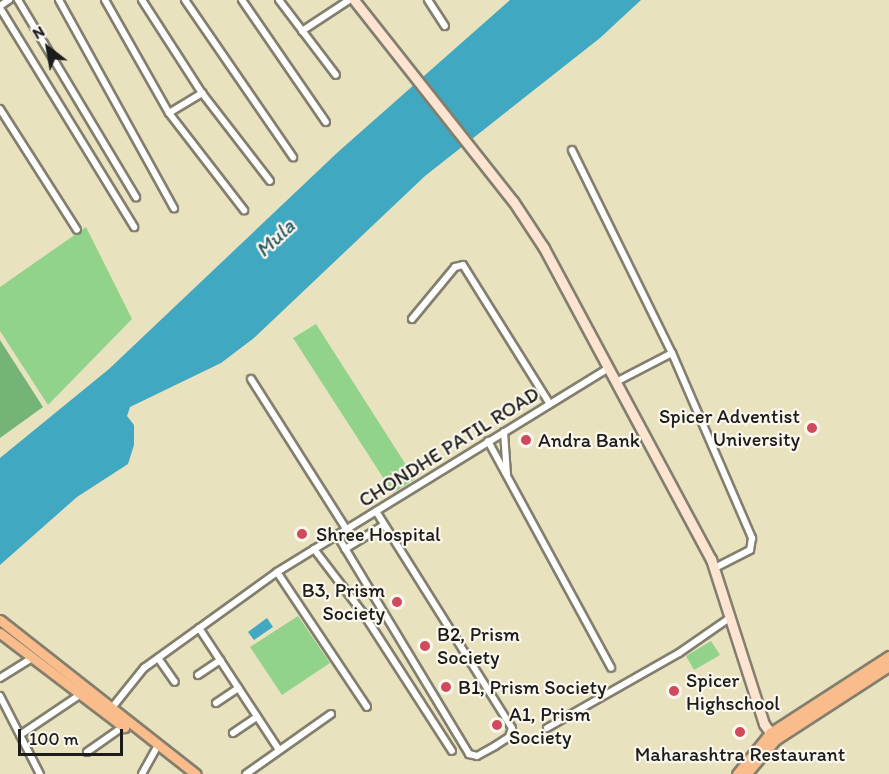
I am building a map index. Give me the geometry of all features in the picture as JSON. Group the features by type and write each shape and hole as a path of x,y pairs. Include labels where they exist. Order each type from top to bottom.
{"main road":[{"path":"0,620 81,694 196,774"},
{"path":"0,633 37,654 111,709 185,774"},
{"path":"737,774 773,737 889,656"},
{"path":"746,774 773,737 889,666"}],"street":[{"path":"9,0 0,7 134,226"},
{"path":"18,0 136,196"},
{"path":"58,0 174,207"},
{"path":"105,0 169,113 244,210"},
{"path":"142,0 202,93 270,181"},
{"path":"185,0 293,157"},
{"path":"242,0 326,122"},
{"path":"279,0 336,75"},
{"path":"302,31 349,0"},
{"path":"354,0 537,236 715,568 773,737"},
{"path":"428,0 445,26"},
{"path":"169,113 202,93"},
{"path":"0,109 77,230"},
{"path":"572,150 672,353 752,538 750,550 715,568"},
{"path":"411,319 456,267 463,265 550,404"},
{"path":"616,382 672,353"},
{"name":"CHONDHE PATIL ROAD","path":"111,709 158,658 277,573 609,368"},
{"path":"251,379 347,530"},
{"path":"504,432 507,476"},
{"path":"488,441 611,668"},
{"path":"337,535 469,754 477,756 495,746 508,737 512,728 376,511"},
{"path":"345,549 384,525"},
{"path":"314,549 363,614 452,751"},
{"path":"277,573 367,707"},
{"path":"547,728 679,653 731,616"},
{"path":"199,628 279,750"},
{"path":"0,678 37,654"},
{"path":"158,658 174,682"},
{"path":"198,675 220,660"},
{"path":"216,703 238,688"},
{"path":"20,735 81,694"},
{"path":"0,696 40,774"},
{"path":"246,774 331,714"},
{"path":"234,733 258,717"},
{"path":"87,752 124,726"},
{"path":"142,774 156,748"}],"green space":[{"path":"86,227 132,319 48,405 0,331 0,287"},
{"path":"316,324 415,479 393,493 293,338"},
{"path":"0,340 43,407 0,438"},
{"path":"298,616 330,663 282,695 250,647"},
{"path":"711,641 720,655 694,670 686,656"}],"water":[{"name":"Mula","path":"510,0 641,0 600,38 425,176 254,338 221,363 130,407 127,416 134,425 134,445 128,464 77,497 0,565 0,458 109,369 338,152"},
{"path":"267,618 273,627 254,640 248,632"}],"place":[{"name":"Spicer Adventist University","path":"812,428"},
{"name":"Andra Bank","path":"526,440"},
{"name":"Shree Hospital","path":"302,534"},
{"name":"B3, Prism Society","path":"397,602"},
{"name":"B2, Prism Society","path":"425,646"},
{"name":"B1, Prism Society","path":"446,687"},
{"name":"Spicer Highschool","path":"674,691"},
{"name":"A1, Prism Society","path":"497,725"},
{"name":"Maharashtra Restaurant","path":"740,732"}]}
